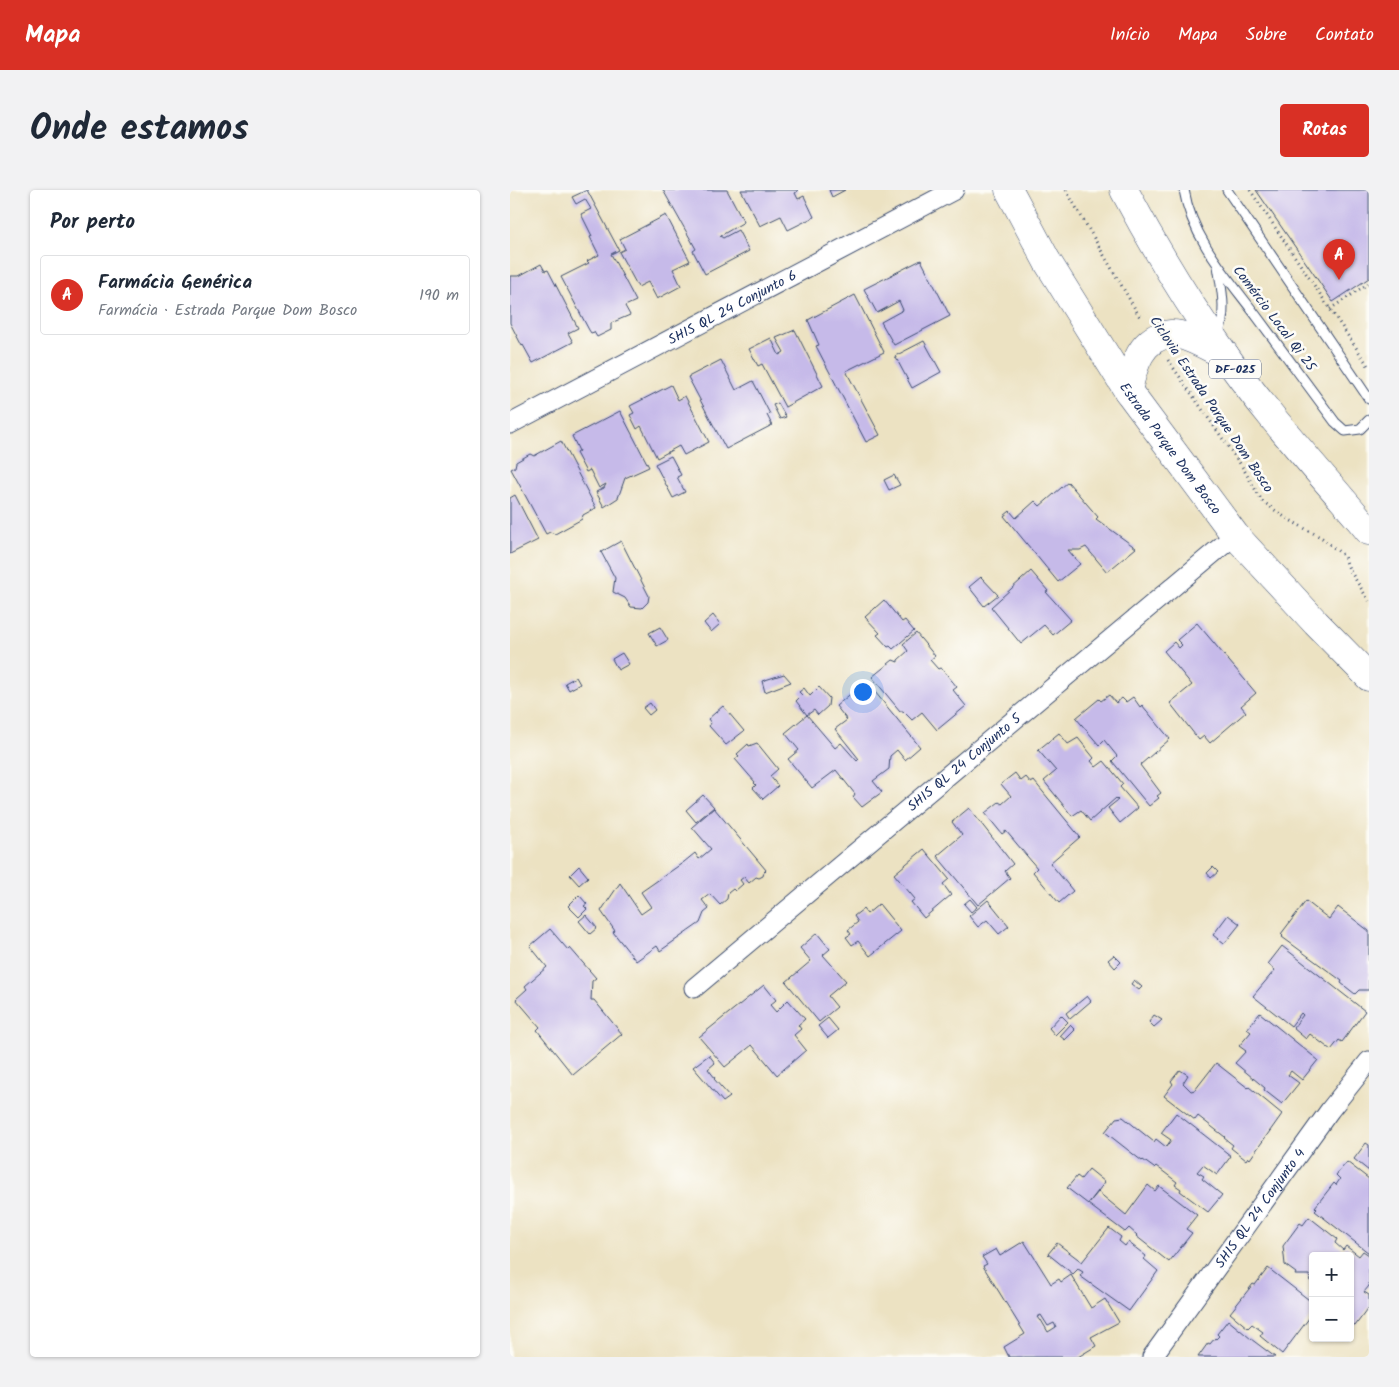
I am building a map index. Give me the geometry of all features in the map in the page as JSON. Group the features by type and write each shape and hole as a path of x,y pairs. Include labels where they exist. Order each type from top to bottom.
{"main road":[{"name":"Estrada Parque Dom Bosco","path":"1010,190 1047,261 1128,391 1235,535 1369,677"},
{"name":"DF-025","path":"1124,190 1150,239 1220,348 1298,448 1369,531"},
{"path":"1128,391 1132,371 1140,353 1154,339 1172,334 1220,348"}],"street":[{"name":"SHIS QL 24 Conjunto 6","path":"510,424 954,190"},
{"name":"SHIS QL 24 Conjunto 5","path":"694,988 1235,535"},
{"name":"SHIS QL 24 Conjunto 4","path":"1152,1357 1330,1110 1369,1061"}],"lane":[{"name":"Comércio Local Qi 25","path":"1184,190 1186,204 1199,234 1218,264 1335,422 1345,431 1360,429 1369,420"},
{"name":"Comércio Local Qi 25","path":"1228,190 1369,399"},
{"path":"1218,264 1224,306 1220,348"}],"path":[{"name":"Ciclovia Estrada Parque Dom Bosco","path":"1066,190 1140,319 1243,468 1262,501 1286,518 1322,538 1344,556 1348,569 1369,601"},
{"path":"1250,190 1369,367"},
{"path":"1330,309 1369,283"}],"building":[{"path":"587,190 619,250 611,254 636,301 625,306 630,315 611,323 611,330 597,337 594,332 591,333 589,330 561,277 589,263 587,261 599,255 581,214 591,209 585,199 576,204 572,197"},
{"path":"663,190 727,190 744,222 720,236 723,238 738,230 749,251 705,274 693,251 696,249"},
{"path":"741,190 797,190 795,193 798,199 804,196 814,217 788,230 781,216 760,226"},
{"path":"829,190 845,190 832,197"},
{"path":"1256,190 1369,190 1369,278 1333,302"},
{"path":"666,215 690,261 673,269 681,286 657,299 648,282 638,287 619,252 625,249 620,239"},
{"path":"921,260 950,316 894,345 881,322 903,310 899,301 877,313 864,289"},
{"path":"541,264 545,271 548,270 578,328 568,333 573,342 533,363 510,323 510,276 519,276"},
{"path":"855,295 884,352 846,371 880,435 866,442 816,346 819,345 808,320"},
{"path":"795,330 823,386 785,407 762,364 758,366 749,349 771,338 779,355 784,352 776,338"},
{"path":"924,341 941,372 912,388 895,356"},
{"path":"721,360 736,390 753,381 770,414 767,415 772,425 726,449 688,377"},
{"path":"671,385 678,400 685,396 709,442 684,455 679,446 657,458 641,426 637,429 630,415 634,413 630,406"},
{"path":"778,403 786,417 780,419 773,405"},
{"path":"620,411 649,467 625,478 618,498 604,507 596,492 604,488 606,484 599,488 590,470 586,472 576,453 579,451 572,436"},
{"path":"561,441 596,508 583,515 582,519 555,534 550,532 546,534 511,469 515,467 516,462 530,454 534,456"},
{"path":"671,456 681,475 677,477 685,492 673,498 655,464"},
{"path":"894,475 900,485 889,490 884,480"},
{"path":"1068,482 1098,517 1096,519 1136,548 1107,572 1086,547 1080,550 1068,550 1080,564 1058,582 1004,516 1010,511 1016,518 1035,501 1040,506"},
{"path":"515,495 538,540 510,554 510,498"},
{"path":"621,541 649,596 648,602 642,608 631,607 625,598 613,592 615,578 601,552"},
{"path":"1031,571 1048,591 1046,592 1071,620 1053,635 1044,625 1021,644 991,607"},
{"path":"981,577 998,595 984,606 969,587"},
{"path":"884,600 902,622 905,620 914,631 893,649 890,646 888,647 877,635 880,633 865,617"},
{"path":"713,615 720,624 711,632 704,623"},
{"path":"1197,623 1256,693 1241,706 1246,712 1210,743 1204,736 1199,740 1170,703 1192,685 1164,651 1174,642 1179,648 1182,645 1177,640"},
{"path":"660,627 668,640 657,646 649,633"},
{"path":"916,633 935,656 930,660 938,669 943,670 957,687 953,690 966,706 937,730 922,712 912,720 903,711 900,711 872,677 893,660 898,662 908,651 903,644"},
{"path":"622,653 629,664 618,670 612,659"},
{"path":"784,674 791,682 765,692 762,681"},
{"path":"576,677 580,684 569,690 565,683"},
{"path":"866,681 920,747 905,760 897,750 890,756 889,769 873,781 882,792 862,807 853,797 855,794 836,770 812,788 788,759 799,750 785,733 807,715 835,748 841,743 857,761 859,759 835,729 847,720 836,706"},
{"path":"819,687 829,698 828,706 818,715 814,710 807,715 796,701 802,695 799,692 804,688 810,696"},
{"path":"1109,695 1116,703 1122,698 1126,702 1133,697 1170,739 1140,765 1161,793 1157,796 1159,798 1149,806 1112,761 1117,756 1104,740 1099,745 1076,718 1099,699 1101,701"},
{"path":"650,703 655,710 649,715 643,708"},
{"path":"723,706 744,731 726,745 709,726 711,723 708,719"},
{"path":"1059,733 1068,744 1078,738 1094,758 1091,761 1096,767 1104,761 1123,784 1120,787 1138,808 1120,823 1108,808 1118,800 1116,798 1090,821 1081,810 1072,816 1044,781 1056,771 1038,750"},
{"path":"757,743 778,769 770,776 778,786 763,799 753,788 756,785 755,782 735,759 739,756 737,754 748,744 749,746"},
{"path":"1015,773 1021,781 1026,777 1031,783 1034,781 1080,837 1050,863 1073,891 1059,903 1033,872 1037,868 1006,831 1002,834 985,813 999,802 1002,804 1011,796 1001,784"},
{"path":"703,795 714,807 696,822 686,810"},
{"path":"714,808 766,870 763,876 756,877 749,883 744,877 740,880 743,884 735,891 733,889 728,893 727,899 720,905 710,894 702,900 709,909 704,913 700,923 660,951 657,946 636,961 613,932 615,931 601,911 620,883 641,914 651,907 641,892 695,853 699,859 711,849 692,827"},
{"path":"969,808 1013,864 1005,871 1010,878 978,905 937,856 962,835 952,822"},
{"path":"924,849 949,879 943,884 951,895 924,918 911,902 915,899 894,874"},
{"path":"579,866 588,877 579,885 570,875"},
{"path":"1213,867 1218,872 1211,878 1207,873"},
{"path":"579,895 587,904 584,906 587,909 579,917 568,906"},
{"path":"970,899 977,907 971,912 964,904"},
{"path":"988,900 1009,926 999,934 987,920 978,927 969,916"},
{"path":"1306,901 1329,919 1338,907 1369,931 1369,990 1359,990 1355,994 1341,983 1342,981 1282,937 1281,934"},
{"path":"879,904 901,931 870,956 858,941 852,945 846,937 851,934 848,930 858,922 854,916 863,909 867,914"},
{"path":"586,915 597,928 590,934 579,921"},
{"path":"1228,915 1240,924 1224,944 1213,935"},
{"path":"550,929 568,950 570,948 596,978 592,981 591,1000 594,1000 622,1034 573,1075 537,1030 540,1027 516,999 527,989 525,986 547,967 530,946"},
{"path":"817,933 830,949 823,955 846,981 828,996 837,1007 819,1022 786,982 811,961 800,948"},
{"path":"1282,946 1365,1011 1342,1042 1339,1040 1331,1050 1310,1034 1306,1039 1293,1028 1303,1015 1301,1013 1291,1026 1253,996 1275,970 1268,964"},
{"path":"1114,955 1121,962 1115,968 1108,960"},
{"path":"1134,980 1142,987 1139,990 1131,984"},
{"path":"764,985 776,1000 770,1005 776,1012 788,1000 805,1019 798,1025 801,1029 794,1035 806,1050 777,1075 752,1045 725,1067 699,1037"},
{"path":"1087,996 1091,1001 1070,1019 1066,1013"},
{"path":"1260,1013 1318,1060 1302,1080 1291,1071 1288,1075 1299,1083 1282,1104 1235,1063 1246,1051 1239,1046 1251,1032 1247,1029"},
{"path":"1061,1015 1068,1022 1055,1035 1049,1028"},
{"path":"1154,1015 1162,1020 1154,1027 1149,1022"},
{"path":"828,1018 838,1030 828,1038 818,1026"},
{"path":"1070,1025 1075,1030 1065,1040 1060,1036"},
{"path":"709,1055 715,1063 708,1069 730,1097 723,1102 693,1067"},
{"path":"1216,1063 1282,1114 1250,1159 1248,1157 1246,1160 1231,1148 1233,1145 1225,1137 1198,1116 1195,1120 1164,1096 1173,1084 1171,1081 1180,1070 1188,1075 1183,1083 1191,1091 1195,1090"},
{"path":"1176,1113 1231,1156 1217,1175 1203,1165 1197,1172 1204,1176 1202,1179 1222,1195 1208,1212 1180,1191 1181,1189 1175,1185 1177,1182 1156,1166 1154,1168 1142,1161 1105,1132 1116,1118 1123,1117 1154,1142 1156,1139 1166,1147 1171,1140 1161,1133"},
{"path":"1366,1143 1369,1145 1369,1171 1354,1159"},
{"path":"1347,1162 1369,1179 1369,1253 1315,1211 1317,1209 1315,1207 1334,1183 1336,1185 1340,1179 1336,1175"},
{"path":"1089,1169 1105,1182 1088,1204 1067,1188 1077,1176 1081,1179"},
{"path":"1148,1185 1155,1191 1159,1186 1197,1215 1186,1229 1192,1233 1169,1262 1136,1236 1129,1228 1125,1232 1088,1204 1098,1192 1126,1215"},
{"path":"1309,1217 1337,1239 1335,1243 1343,1250 1346,1246 1354,1252 1309,1252 1309,1275 1295,1275 1296,1273 1285,1265 1283,1246 1300,1223 1303,1225"},
{"path":"1109,1228 1121,1237 1119,1241 1125,1246 1128,1242 1146,1256 1144,1259 1158,1271 1129,1311 1080,1276 1083,1272 1078,1269 1073,1274 1048,1254 1057,1243 1082,1262"},
{"path":"1024,1241 1051,1284 1059,1279 1061,1282 1071,1275 1091,1308 1105,1299 1119,1322 1091,1337 1096,1346 1078,1357 1009,1357 1004,1347 1025,1334 983,1266 987,1264 982,1257 996,1249 1000,1256","holes":["1041,1315 1048,1326 1054,1323 1056,1327 1048,1332 1037,1317"]},
{"path":"1363,1251 1369,1255 1369,1286 1364,1292 1369,1295 1369,1307 1355,1326 1354,1252 1359,1256"},
{"path":"1268,1268 1309,1300 1309,1318 1282,1354 1260,1336 1263,1332 1252,1324 1248,1328 1230,1313 1253,1284 1255,1285"},
{"path":"1228,1320 1275,1357 1198,1357 1208,1343 1210,1344 1219,1336 1217,1334"}],"place":[{"name":"Farmácia Genérica","path":"1339,280"}]}
